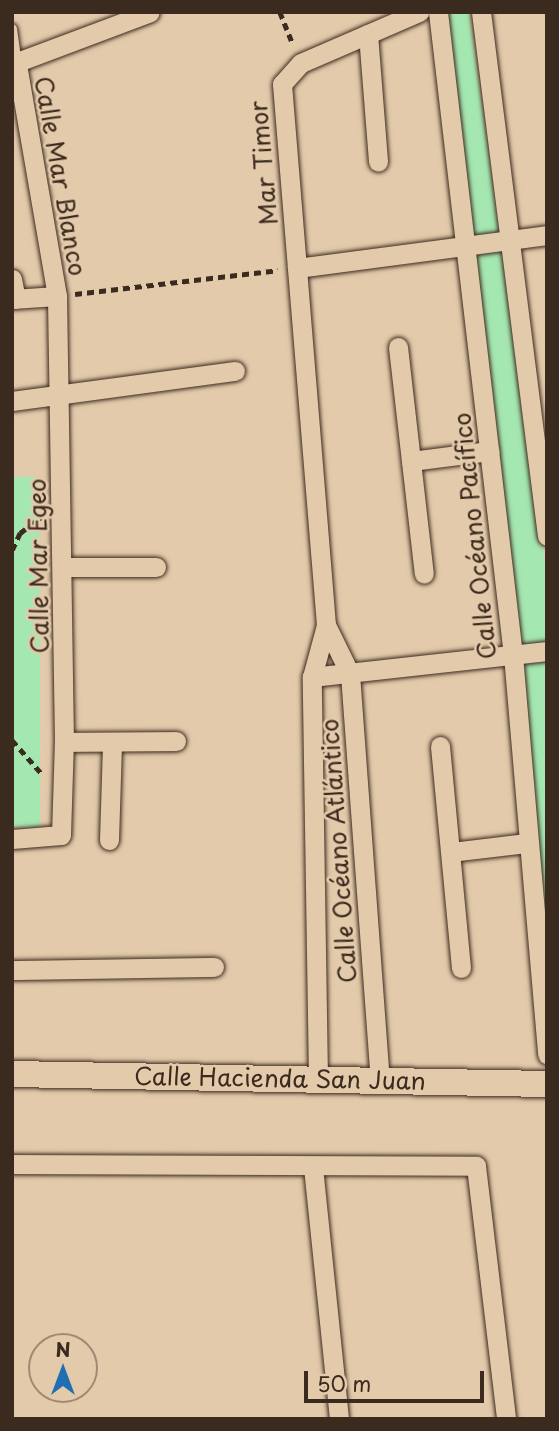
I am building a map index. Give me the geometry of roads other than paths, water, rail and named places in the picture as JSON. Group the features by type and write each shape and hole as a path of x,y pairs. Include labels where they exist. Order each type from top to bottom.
{"main road":[{"name":"Calle Hacienda San Juan","path":"12,1074 547,1084"}],"street":[{"path":"15,64 150,12"},
{"path":"378,162 368,34 419,12"},
{"name":"Calle Océano Pacífico","path":"438,12 513,655 547,1055"},
{"path":"481,12 547,536"},
{"name":"Mar Timor","path":"297,268 282,84 301,63 368,34"},
{"name":"Calle Mar Blanco","path":"15,64 57,296"},
{"path":"297,268 547,235"},
{"name":"Calle Océano Atlántico","path":"297,268 326,625 312,677 318,1079"},
{"path":"12,279 14,299 57,296"},
{"name":"Calle Mar Egeo","path":"12,839 61,835 64,795 64,500 57,396 57,296"},
{"path":"398,347 424,574"},
{"path":"12,401 235,371"},
{"path":"411,461 489,452"},
{"path":"63,567 156,567"},
{"name":"Calle Océano Atlántico","path":"326,625 350,674 380,1079"},
{"path":"312,677 547,651"},
{"path":"64,742 176,741"},
{"path":"108,840 111,742"},
{"path":"440,746 461,968"},
{"path":"451,852 527,843"},
{"path":"12,970 214,967"},
{"path":"12,1164 476,1166 506,1419"},
{"path":"313,1167 338,1419"}],"lane":[{"path":"12,29 15,64"}]}
